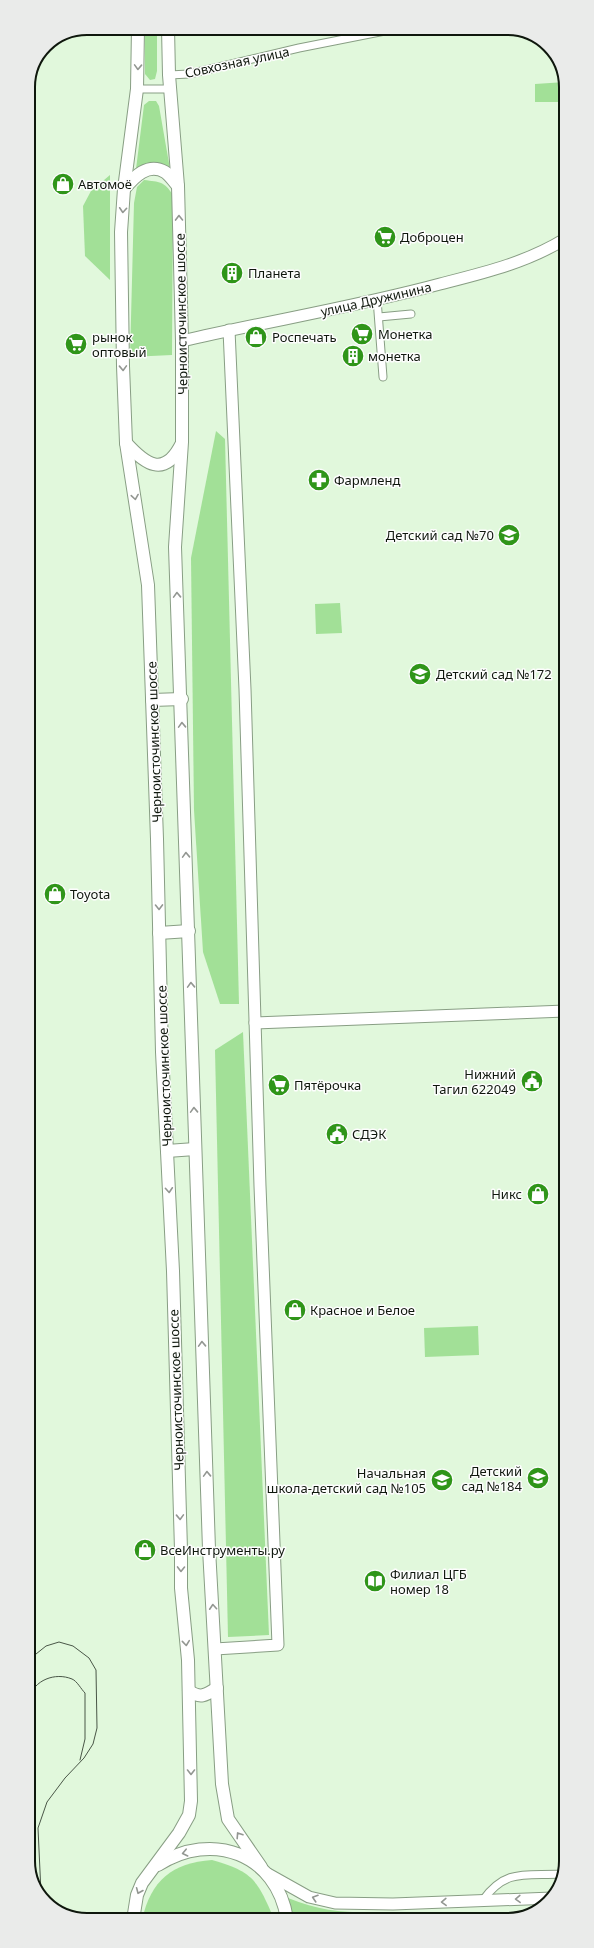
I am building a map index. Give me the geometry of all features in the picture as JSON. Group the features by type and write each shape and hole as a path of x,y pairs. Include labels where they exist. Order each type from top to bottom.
{"main road":[{"name":"Черноисточинское шоссе","path":"134,1913 137,1895 142,1883 189,1815 191,1782 189,1691 181,1588 173,1271 159,933 148,585 126,443 123,366 121,232 124,189 137,88 138,35"},
{"name":"Черноисточинское шоссе","path":"168,35 169,74 178,186 182,341 182,442 175,547 182,699 188,932 209,1542 216,1649 222,1784 228,1819 281,1895 286,1913"},
{"path":"124,189 137,173 150,169 164,172 178,186"},
{"name":"Черноисточинское шоссе","path":"126,443 140,458 152,465 172,461 182,442"},
{"path":"152,700 182,699"},
{"path":"159,933 188,932"},
{"path":"167,1151 195,1149"},
{"path":"189,1691 196,1696 205,1696 218,1688"},
{"name":"Черноисточинское шоссе","path":"155,1866 180,1853 213,1849 234,1852 252,1861 265,1871"}],"street":[{"name":"Совхозная улица","path":"169,74 189,74 299,48 365,35"},
{"path":"137,88 170,89"},
{"name":"улица Дружинина","path":"182,341 409,293 507,266 559,242"},
{"path":"377,299 383,377"},
{"path":"379,316 411,314"},
{"path":"216,1649 278,1645 263,1284 245,689 229,330"},
{"path":"255,1023 559,1011"},
{"path":"265,1871 309,1897 335,1903 393,1904 543,1898"},
{"path":"483,1900 499,1882 511,1876 557,1874"}],"green space":[{"path":"145,35 157,35 157,71 155,79 150,80 145,74"},
{"path":"559,82 559,102 535,102 535,84"},
{"path":"149,101 156,101 159,106 170,169 154,162 136,169 144,105"},
{"path":"110,175 110,280 85,256 83,206 91,191"},
{"path":"144,180 161,183 167,187 173,195 172,355 130,357 134,203 137,187"},
{"path":"216,431 225,439 239,1004 220,1004 203,952 194,810 191,558"},
{"path":"340,603 342,633 316,634 315,604"},
{"path":"243,1032 269,1635 228,1637 215,1050"},
{"path":"478,1326 479,1355 425,1357 424,1328"},
{"path":"212,1860 226,1864 245,1873 258,1886 271,1913 144,1913 151,1894 165,1876 185,1865"},
{"path":"288,1898 314,1907 338,1911 390,1912 390,1913 292,1913"}],"tram line":[{"path":"35,1655 46,1646 59,1642 73,1646 89,1658 96,1670 97,1728 93,1744 84,1758 65,1778 47,1802 38,1828 41,1883"},
{"path":"35,1686 46,1679 59,1676 74,1680 85,1693 85,1739 80,1760"}],"place":[{"name":"Автомоё","path":"63,184"},
{"name":"Доброцен","path":"385,237"},
{"name":"Планета","path":"232,273"},
{"name":"Монетка","path":"362,334"},
{"name":"Роспечать","path":"256,337"},
{"name":"рынок оптовый","path":"76,344"},
{"name":"монетка","path":"353,356"},
{"name":"Фармленд","path":"319,480"},
{"name":"Детский сад №70","path":"509,535"},
{"name":"Детский сад №172","path":"420,674"},
{"name":"Toyota","path":"55,894"},
{"name":"Нижний Тагил 622049","path":"532,1081"},
{"name":"Пятёрочка","path":"279,1085"},
{"name":"СДЭК","path":"337,1134"},
{"name":"Никс","path":"538,1194"},
{"name":"Красное и Белое","path":"295,1310"},
{"name":"Детский сад №184","path":"538,1478"},
{"name":"Начальная школа-детский сад №105","path":"442,1480"},
{"name":"ВсеИнструменты.ру","path":"145,1550"},
{"name":"Филиал ЦГБ номер 18","path":"375,1581"}]}
